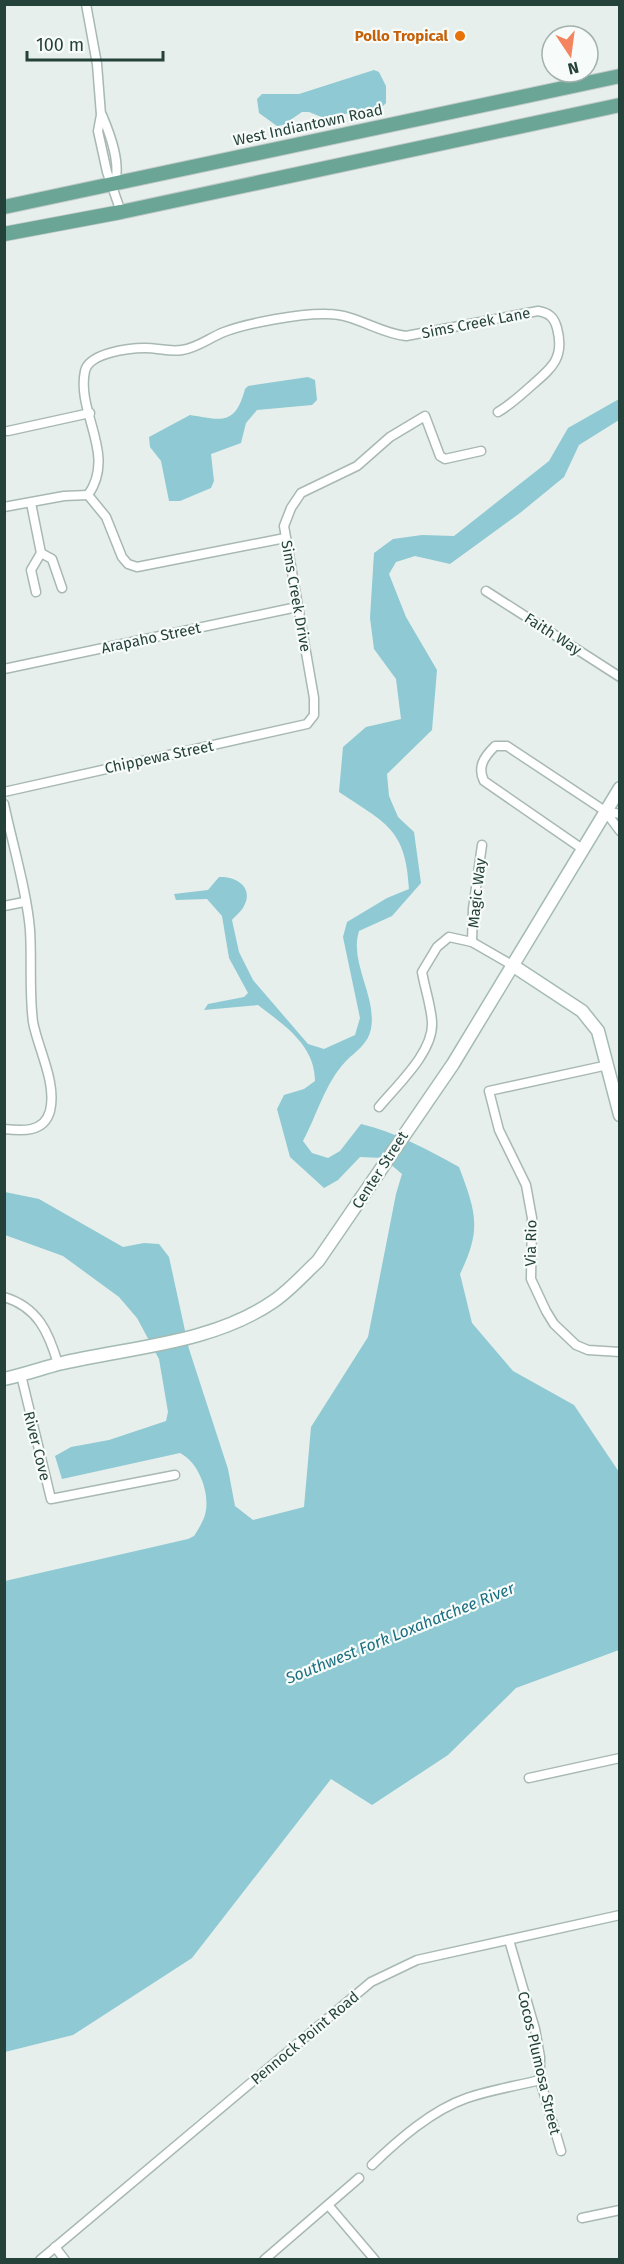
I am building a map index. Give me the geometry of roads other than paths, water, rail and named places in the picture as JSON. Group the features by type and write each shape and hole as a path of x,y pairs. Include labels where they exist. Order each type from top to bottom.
{"main road":[{"name":"West Indiantown Road","path":"4,207 620,76"},
{"path":"4,234 121,212 620,105"}],"street":[{"path":"86,4 98,64 101,115 110,133 116,179 114,185 121,212"},
{"name":"Sims Creek Lane","path":"88,495 100,473 84,383 85,368 93,359 100,356 140,348 181,350 234,330 311,314 354,318 390,333 406,336 538,311 547,313 555,320 558,334 560,348 556,364 513,402 498,412"},
{"path":"8,431 90,413"},
{"name":"Sims Creek Drive","path":"311,719 315,710 314,698 284,526 301,493 357,466 398,431 425,416 441,456 445,459 481,451"},
{"path":"4,507 64,496 88,495 106,517 122,558 137,567 285,538"},
{"path":"31,503 41,553 31,570 36,592"},
{"path":"41,553 52,559 62,588"},
{"name":"Faith Way","path":"486,591 620,677"},
{"name":"Arapaho Street","path":"4,669 297,607"},
{"name":"Chippewa Street","path":"4,792 300,727 311,719"},
{"path":"581,848 484,781 481,767 486,755 495,746 507,746 605,811 620,831"},
{"name":"Center Street","path":"4,1379 58,1364 190,1336 233,1322 274,1301 318,1261 453,1064 581,848 620,788"},
{"path":"4,804 30,930 30,988 34,1023 50,1083 50,1111 43,1124 28,1132 4,1129"},
{"path":"605,811 620,814"},
{"name":"Magic Way","path":"472,942 472,909 483,845"},
{"path":"4,906 24,902"},
{"path":"379,1107 411,1070 430,1040 432,1024 422,972 437,947 449,937 472,942 582,1011 598,1032 620,1115"},
{"name":"Via Rio","path":"608,1065 489,1091 499,1130 526,1185 532,1218 531,1279 546,1311 554,1324 576,1345 588,1350 620,1352"},
{"path":"4,1297 23,1305 40,1320 51,1340 58,1364"},
{"name":"River Cove","path":"21,1375 51,1499 175,1475"},
{"path":"529,1778 620,1758"},
{"name":"Pennock Point Road","path":"40,2259 371,1982 417,1960 620,1915"},
{"name":"Cocos Plumosa Street","path":"509,1940 535,2029 540,2057 540,2080 561,2151"},
{"path":"372,2165 394,2144 439,2112 466,2098 540,2080"},
{"path":"264,2259 329,2206 358,2178"},
{"path":"329,2206 375,2259"},
{"path":"582,2218 620,2210"},
{"path":"55,2247 65,2259"}],"water":[{"path":"374,70 379,72 386,86 386,103 382,107 324,118 309,112 302,112 283,125 277,126 259,113 257,99 262,94 299,94"},
{"path":"308,377 315,380 317,400 312,405 257,410 246,423 241,443 211,454 214,481 211,488 180,501 169,501 161,461 150,447 149,437 190,415 219,419 232,415 248,386"},
{"name":"Southwest Fork Loxahatchee River","path":"619,399 619,420 579,445 564,477 520,513 450,564 415,556 396,562 389,574 406,617 437,670 432,730 387,774 389,796 398,817 414,832 421,883 392,916 359,931 358,955 370,1004 371,1029 364,1043 332,1079 303,1141 312,1153 328,1158 340,1151 361,1124 399,1137 459,1167 473,1209 474,1220 472,1245 460,1274 472,1323 513,1371 574,1405 619,1472 619,1650 516,1688 448,1755 372,1805 331,1779 192,1958 73,2035 5,2052 5,1581 188,1539 194,1536 202,1523 206,1494 197,1470 180,1453 62,1479 55,1456 71,1447 109,1440 166,1421 168,1412 159,1359 137,1318 119,1297 63,1256 5,1235 5,1192 39,1199 123,1247 144,1243 159,1244 169,1257 189,1349 228,1469 235,1506 253,1520 304,1507 311,1427 368,1337 402,1174 383,1158 360,1157 338,1180 324,1188 290,1157 277,1109 284,1095 304,1089 315,1081 310,1057 304,1046 287,1028 258,1005 204,1010 208,1004 244,997 248,993 229,958 222,916 207,899 176,900 174,894 208,890 219,877 231,878 242,884 247,893 246,899 242,910 232,920 239,952 253,980 308,1044 324,1049 355,1035 360,1018 343,937 347,922 387,898 409,889 407,869 398,840 381,820 339,792 343,747 366,727 401,719 396,679 374,649 370,618 374,553 393,539 422,535 454,536 549,461 568,428"}],"place":[{"name":"Pollo Tropical","path":"460,36"}]}
